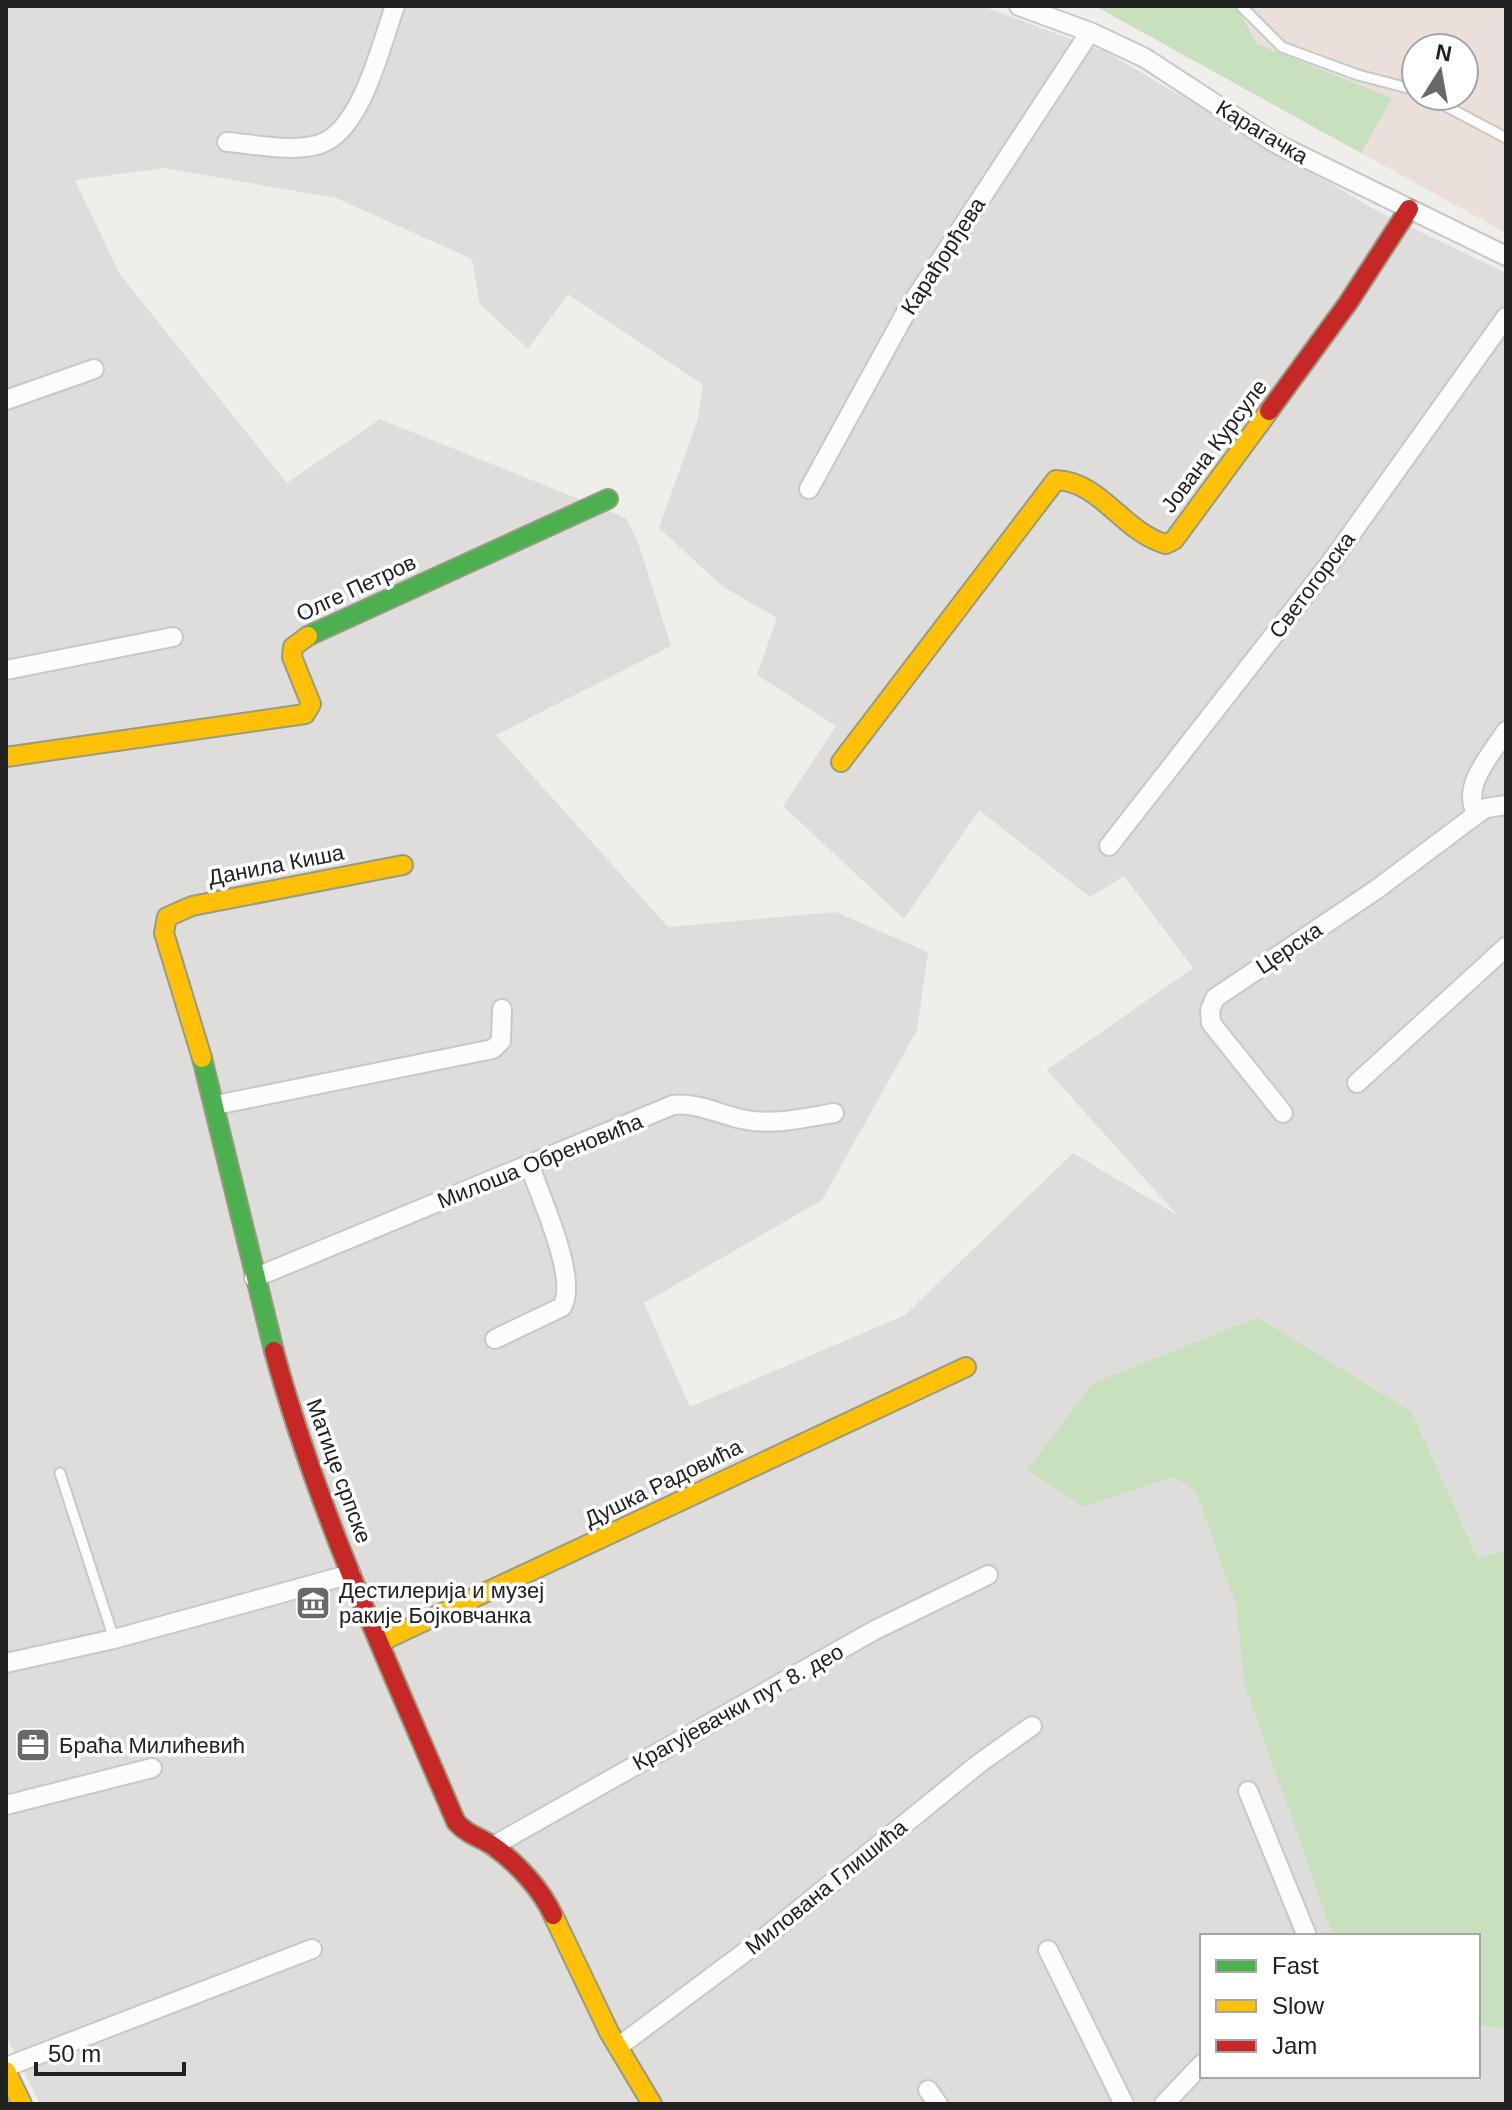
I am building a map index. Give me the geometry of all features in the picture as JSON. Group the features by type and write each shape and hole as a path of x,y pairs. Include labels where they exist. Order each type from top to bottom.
{"street":[{"path":"227,142 297,147 320,144 336,135 356,113 395,6"},
{"name":"Карагачка","path":"1019,6 1090,32 1145,58 1275,143 1506,256"},
{"name":"Карађорђева","path":"809,489 905,314 1090,32"},
{"name":"Јована Курсуле","path":"841,762 1056,480 1074,482 1149,541 1166,544 1174,540 1277,403 1409,209"},
{"name":"Светогорска","path":"1109,846 1331,562 1506,317"},
{"path":"6,400 94,369"},
{"name":"Олге Петров","path":"6,757 305,714 311,704 292,657 293,647 301,639 608,499"},
{"path":"6,670 173,637"},
{"path":"1477,814 1471,804 1473,785 1506,731"},
{"name":"Церска","path":"1283,1113 1211,1023 1210,1010 1215,998 1377,889 1486,808 1506,805"},
{"name":"Данила Киша","path":"164,923 175,911 192,906 403,865"},
{"name":"Матице српске","path":"164,923 216,1105 254,1278 293,1421 351,1574 456,1822 469,1836 493,1846 543,1894 618,2047 652,2104"},
{"path":"1357,1083 1506,947"},
{"path":"216,1105 493,1049 501,1041 502,1009"},
{"name":"Милоша Обреновића","path":"254,1278 681,1104 742,1120 778,1123 834,1113"},
{"path":"495,1339 562,1307 567,1298 564,1267 529,1164"},
{"name":"Душка Радовића","path":"380,1642 966,1367"},
{"path":"6,1663 114,1639 351,1574"},
{"name":"Крагујевачки пут 8. део","path":"493,1846 875,1630 988,1575"},
{"name":"Милована Глишића","path":"618,2047 764,1938 981,1762 1032,1726"},
{"path":"6,1805 152,1768"},
{"path":"1248,1791 1306,1934"},
{"path":"22,2104 6,2069 312,1949"},
{"path":"1048,1950 1124,2104"},
{"path":"1164,2104 1200,2066"}],"lane":[{"path":"1241,6 1282,47 1358,75 1400,86"},
{"path":"1457,112 1506,138"},
{"path":"60,1473 114,1639"}],"shaded area":[{"path":"6,6 982,6 1106,52 1379,212 1506,273 1506,1549 1478,1559 1412,1412 1258,1317 1084,1507 1174,1477 1196,1492 1236,1606 1244,1684 1332,1934 1200,1934 1200,2078 1480,2078 1480,2025 1506,2029 1506,2104 40,2104 6,2035","holes":["164,168 336,198 472,259 480,304 528,349 568,294 703,385 698,418 659,528 722,586 777,618 757,675 836,726 783,806 904,919 979,810 1090,897 1124,876 1193,968 1047,1070 1177,1215 1073,1153 905,1315 690,1407 644,1303 822,1200 917,1030 928,952 836,912 668,927 496,735 671,646 638,542 626,518 380,419 287,483 119,273 75,180"]},
{"path":"1095,6 1506,6 1506,233"}],"green space":[{"path":"1095,6 1236,6 1257,44 1392,98 1361,153"},
{"path":"1258,1317 1412,1412 1478,1559 1506,1549 1506,2029 1480,2025 1480,1934 1332,1934 1244,1684 1236,1606 1196,1492 1174,1477 1084,1507 1027,1470 1093,1383"}],"traffic: fast":[{"path":"308,636 608,499"},
{"path":"202,1058 274,1351"}],"traffic: slow":[{"path":"841,762 1056,480 1086,489 1137,530 1166,544 1174,540 1269,411"},
{"path":"6,757 305,714 311,704 292,657 293,647 308,636"},
{"path":"202,1058 164,933 167,917 192,906 403,865"},
{"path":"380,1642 966,1367"},
{"path":"553,1915 609,2032 652,2104"},
{"path":"6,2071 22,2104"}],"traffic: jam":[{"path":"1269,411 1348,303 1409,209"},
{"path":"274,1351 334,1530 456,1822 511,1860 535,1886 553,1915"}],"place":[{"name":"Дестилерија и музеј ракије Бојковчанка","path":"313,1603"},
{"name":"Браћа Милићевић","path":"33,1745"}]}
